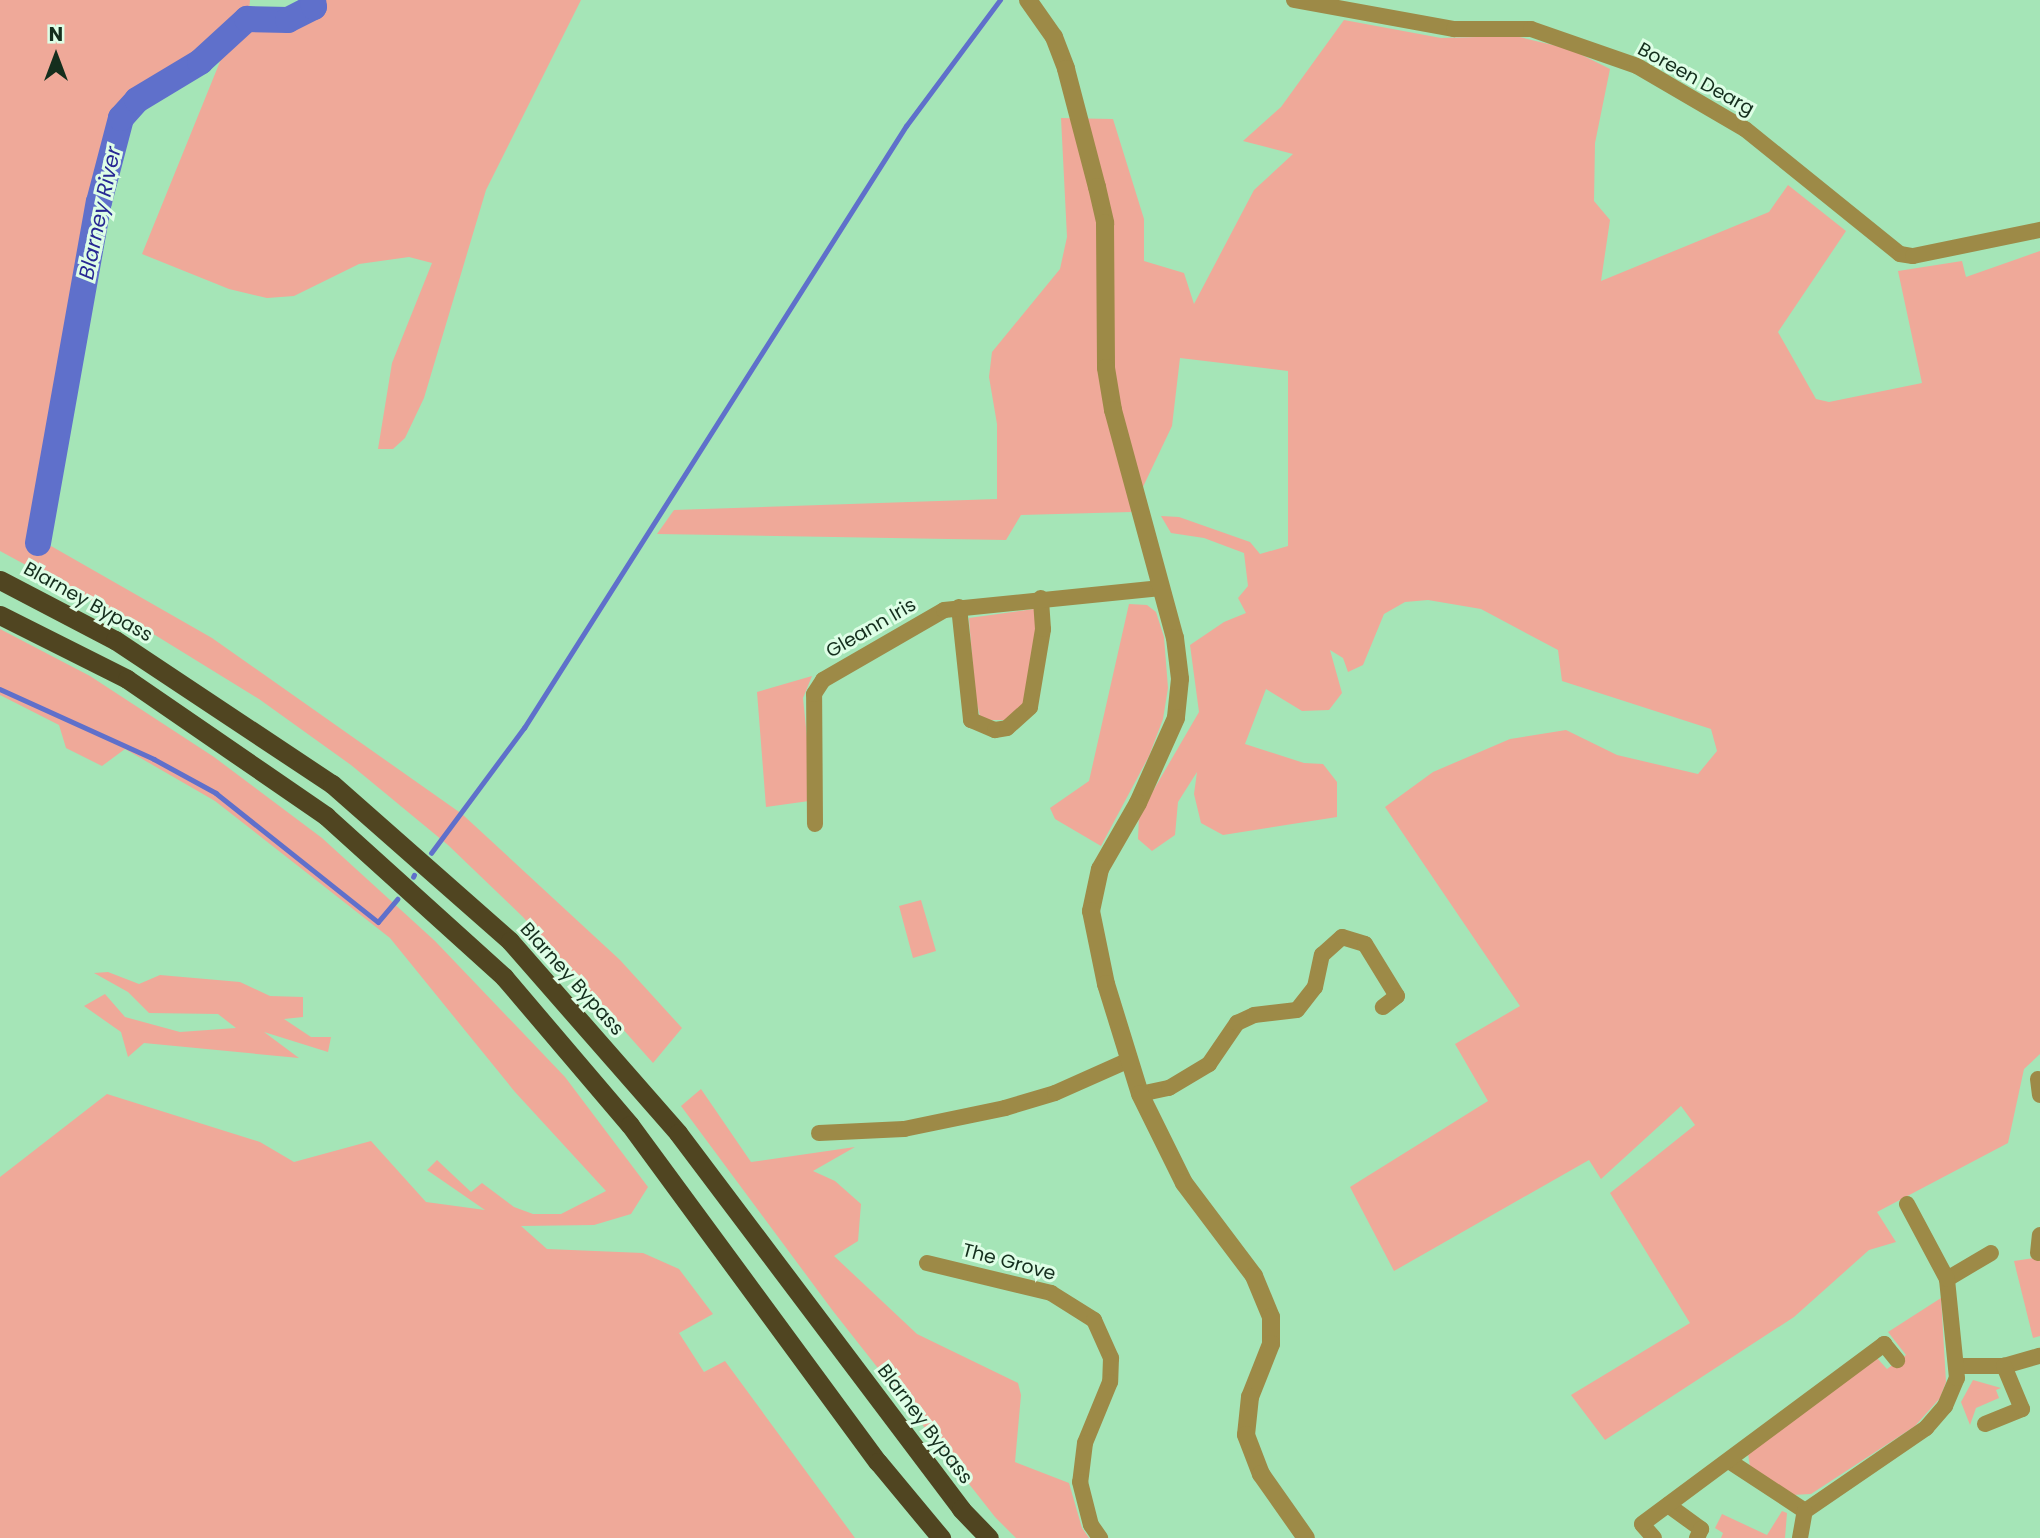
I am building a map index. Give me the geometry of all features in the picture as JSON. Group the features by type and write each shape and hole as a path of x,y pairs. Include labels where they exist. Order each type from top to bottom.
{"highway":[{"name":"Blarney Bypass","path":"0,580 115,640 332,784 510,941 678,1133 953,1499 989,1538"},
{"path":"0,615 127,679 326,816 504,977 630,1125 878,1462 941,1538"}],"street":[{"path":"1028,0 1054,37 1097,187 1105,223 1106,368 1113,410 1161,588 1180,679 1176,718 1159,762 1100,869 1091,911 1127,1061 1140,1094 1184,1183 1264,1296 1271,1317 1271,1344 1250,1397 1246,1435 1261,1474 1306,1538"},
{"name":"Boreen Dearg","path":"1294,0 1454,29 1538,30 1637,66 1745,129 1900,254 1913,256 2040,230"},
{"name":"Gleann Iris","path":"815,824 814,694 818,687 880,646 944,610 1041,598 1161,588"},
{"path":"959,607 971,720 995,730 1007,728 1030,707 1043,629 1041,598"},
{"path":"1140,1094 1169,1088 1200,1070 1237,1023 1254,1015 1297,1010 1315,987 1322,955 1342,937 1365,944 1397,996 1383,1007"},
{"path":"819,1133 904,1129 1005,1108 1055,1093 1127,1061"},
{"path":"1800,1538 1805,1511 1926,1428 1945,1406 1958,1366 1947,1279 1907,1204"},
{"path":"2038,1253 2040,1235"},
{"path":"1947,1279 1991,1252"},
{"name":"The Grove","path":"927,1263 1051,1293 1094,1320 1111,1358 1110,1382 1085,1443 1080,1482 1091,1525 1100,1538"},
{"path":"1654,1538 1642,1524 1884,1344 1898,1360"},
{"path":"1958,1366 2004,1366 2040,1356"},
{"path":"1985,1424 2022,1409 2004,1366"},
{"path":"1729,1461 1805,1511"},
{"path":"1668,1505 1701,1529 1697,1538"}],"shaded area":[{"path":"0,0 250,0 249,12 222,43 200,62 137,100 121,118 94,228 38,543 28,539 45,550 51,546 212,638 462,814 620,960 682,1028 653,1063 523,917 448,845 351,765 259,699 155,635 0,551"},
{"path":"320,0 581,0 486,190 424,398 405,438 393,449 378,449 392,363 432,263 409,257 359,264 294,296 267,298 229,289 142,254 232,32 285,27 315,17"},
{"path":"1344,20 1441,38 1515,36 1570,49 1610,69 1595,143 1594,201 1610,220 1601,281 1769,212 1788,185 1846,231 1778,332 1816,399 1829,402 1922,383 1898,271 1962,261 1966,277 2040,251 2040,1054 2024,1069 2008,1143 1877,1212 1896,1242 1869,1250 1794,1317 1605,1440 1571,1395 1690,1323 1610,1193 1695,1125 1681,1106 1601,1179 1589,1160 1394,1271 1350,1187 1488,1101 1455,1044 1520,1006 1385,807 1433,772 1510,739 1566,730 1617,755 1698,774 1717,751 1711,729 1562,681 1558,650 1481,609 1428,600 1405,602 1384,614 1363,665 1348,672 1343,658 1330,650 1342,693 1329,710 1302,711 1266,689 1245,744 1304,763 1323,764 1337,782 1337,817 1223,835 1201,823 1194,794 1197,772 1178,802 1175,835 1152,851 1138,839 1139,815 1199,712 1190,645 1224,622 1246,613 1238,598 1248,586 1244,553 1204,538 1171,533 1161,516 1179,517 1250,542 1260,554 1288,546 1288,371 1180,358 1172,426 1131,512 1021,515 1006,540 657,534 674,510 997,499 997,424 989,377 992,352 1060,269 1067,237 1061,118 1113,119 1144,219 1144,261 1184,273 1194,304 1254,190 1293,154 1243,141 1281,107"},
{"path":"1129,604 1147,605 1156,612 1164,637 1168,688 1163,719 1149,756 1101,846 1055,819 1050,808 1089,781"},
{"path":"1034,609 1038,615 1023,705 1009,720 989,720 980,716 975,696 969,618"},
{"path":"0,629 90,676 214,757 322,838 435,941 565,1077 648,1187 631,1214 594,1225 521,1226 547,1249 643,1253 679,1269 713,1314 679,1333 704,1372 725,1361 855,1538 0,1538 0,1177 107,1094 260,1142 294,1162 371,1141 426,1202 485,1210 427,1170 437,1160 471,1192 482,1183 514,1207 533,1214 561,1214 606,1191 515,1092 390,938 215,801 125,749 102,766 66,748 59,725 0,695"},
{"path":"812,676 803,698 810,767 809,801 766,807 757,692"},
{"path":"921,900 936,951 913,958 899,906"},
{"path":"108,972 139,984 160,975 240,982 270,996 303,997 303,1017 284,1019 311,1037 331,1037 328,1052 264,1032 299,1058 144,1043 128,1057 121,1032 84,1006 105,994 125,1017 180,1032 236,1028 218,1014 149,1013 128,992 94,973"},
{"path":"701,1089 751,1162 855,1147 813,1171 835,1181 861,1204 858,1241 834,1256 917,1334 1018,1383 1021,1395 1015,1462 1069,1483 1082,1528 1089,1538 1016,1538 995,1517 833,1311 681,1106"},
{"path":"2040,1257 2040,1336 2033,1338 2014,1261"},
{"path":"1941,1298 1946,1382 1940,1398 1915,1426 1811,1494 1792,1495 1750,1467 1748,1453 1877,1358 1887,1369 1906,1355 1888,1332"},
{"path":"1973,1380 2001,1388 1996,1390 1999,1398 1976,1408 1970,1425 1961,1402"},
{"path":"1782,1511 1787,1513 1785,1538 1721,1538 1723,1533 1715,1528 1722,1514 1767,1535"}],"waterway":[{"name":"Blarney River","path":"38,543 99,202 121,118 137,100 200,62 247,19 288,20 314,7 313,0"},
{"path":"431,853 524,728 906,126 1000,0"},
{"path":"0,689 154,759 216,793 378,922 397,899"}]}
